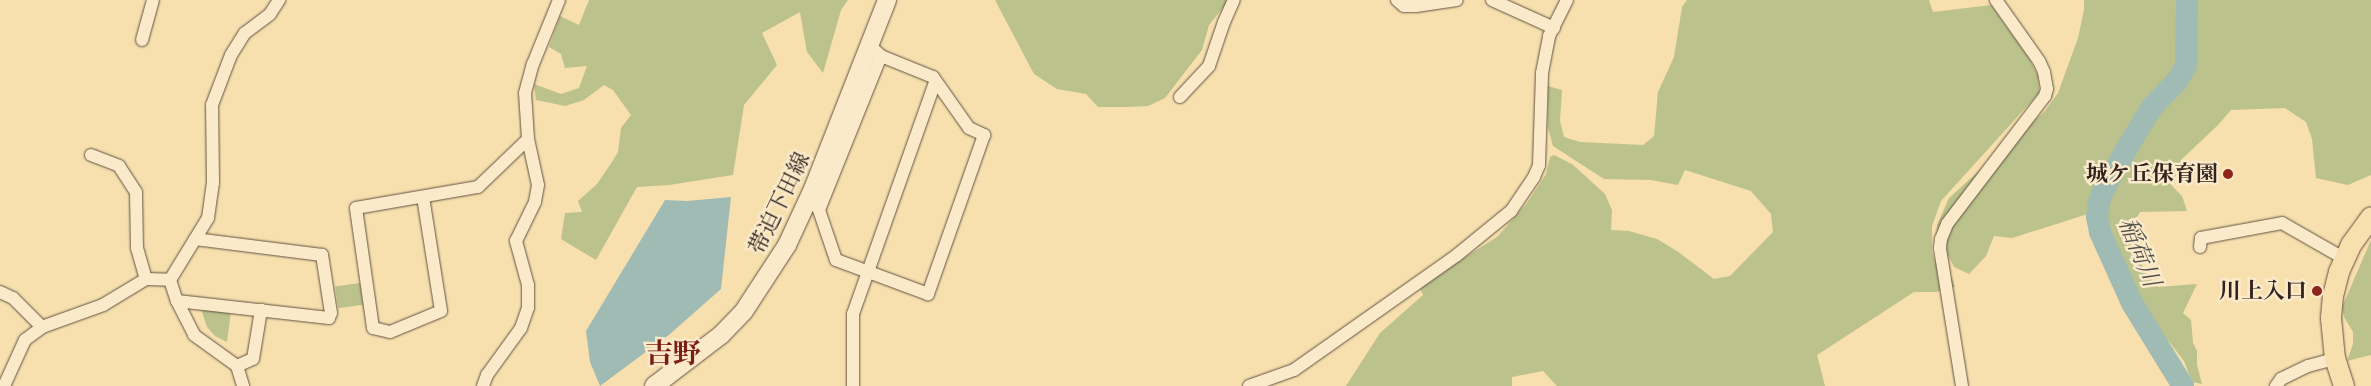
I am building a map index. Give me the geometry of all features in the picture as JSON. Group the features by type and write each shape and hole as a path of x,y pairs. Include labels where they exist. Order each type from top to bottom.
{"main road":[{"name":"帯迫下田線","path":"654,386 722,335 744,311 760,289 787,245 876,51 887,0"},
{"path":"2344,386 2334,359 2331,318 2333,296 2344,260 2351,245 2371,217"}],"street":[{"path":"142,40 153,0"},
{"path":"243,386 237,366 194,335 177,301 170,280 208,218 211,201 212,105 231,55 245,33 270,14 279,0"},
{"path":"483,386 486,375 521,328 528,308 528,285 516,241 538,193 524,107 527,82 559,0"},
{"path":"1180,98 1209,66 1224,22 1234,0"},
{"path":"1397,0 1404,6 1416,6 1457,0"},
{"path":"1492,0 1554,28"},
{"path":"1249,386 1294,370 1457,255 1510,211 1534,178 1539,165 1542,73 1550,36 1567,0"},
{"path":"1962,386 1940,248 1941,238 1947,224 2045,96 2047,89 2046,77 2039,61 1996,0"},
{"path":"876,51 933,77 935,83 968,128 984,135 928,294 866,273 836,260 819,210 876,51"},
{"path":"853,386 853,314 935,83"},
{"path":"423,197 441,311 390,332 373,328 356,208 423,197 478,188 528,139"},
{"path":"91,155 119,166 136,192 137,248 146,278"},
{"path":"2200,247 2201,238 2282,223 2344,260"},
{"path":"177,301 329,318 331,313 322,255 195,239"},
{"path":"4,386 25,340 42,327 103,305 146,278 170,280"},
{"path":"0,292 13,298 42,327"},
{"path":"237,366 253,359 261,310"},
{"path":"2276,386 2281,378 2308,366 2334,359"}],"green space":[{"path":"589,0 848,0 841,10 823,73 807,52 800,12 762,33 777,65 744,105 733,175 669,185 637,187 596,260 561,239 565,213 582,212 578,201 597,184 612,162 618,152 621,128 631,115 613,90 604,85 584,100 565,106 536,100 534,84 561,94 579,88 587,66 565,68 561,54 549,47 560,16 579,25"},
{"path":"995,0 1229,0 1209,25 1202,50 1165,98 1148,106 1098,107 1086,94 1057,89 1034,74"},
{"path":"1687,0 1929,0 1933,12 1991,5 2029,58 2038,76 2039,93 1941,201 1932,226 1932,252 1935,262 1952,278 1955,287 1936,292 1914,292 1817,355 1825,386 1557,386 1543,371 1512,377 1512,386 1346,386 1380,333 1423,295 1419,286 1497,237 1527,203 1546,174 1550,157 1554,155 1572,164 1605,194 1612,210 1611,230 1629,231 1657,239 1677,251 1714,279 1730,276 1773,232 1771,214 1751,191 1685,170 1678,185 1651,180 1604,179 1553,146 1548,128 1548,86 1562,90 1560,121 1564,137 1580,142 1643,145 1654,136 1658,92 1674,57 1682,7"},
{"path":"2084,0 2371,0 2371,175 2348,185 2316,178 2312,139 2306,122 2285,108 2231,110 2181,160 2172,186 2182,196 2187,211 2140,212 2134,223 2135,249 2145,272 2158,287 2197,284 2183,313 2191,320 2193,343 2197,351 2197,365 2202,384 2192,382 2184,361 2164,335 2129,312 2104,264 2091,226 2091,213 2012,238 1994,236 1986,256 1969,274 1954,267 1949,257 1936,245 1937,225 1949,198 2045,111 2058,93 2078,38 2084,10"},
{"path":"2371,240 2371,355 2347,361 2353,344 2353,332 2344,317 2342,307"},
{"path":"360,283 363,305 338,308 335,286"},
{"path":"201,309 231,311 227,342 215,336 207,327"}],"water":[{"path":"731,197 721,289 670,334 600,386 590,362 586,331 665,200 687,201"}],"waterway":[{"name":"稲荷川","path":"2183,386 2132,303 2100,232 2097,217 2099,202 2104,189 2127,148 2152,107 2177,81 2186,66 2187,0"}],"place":[{"name":"城ケ丘保育園","path":"2228,174"},
{"name":"川上入口","path":"2317,291"}],"district":[{"name":"吉野","path":"673,353"}]}
